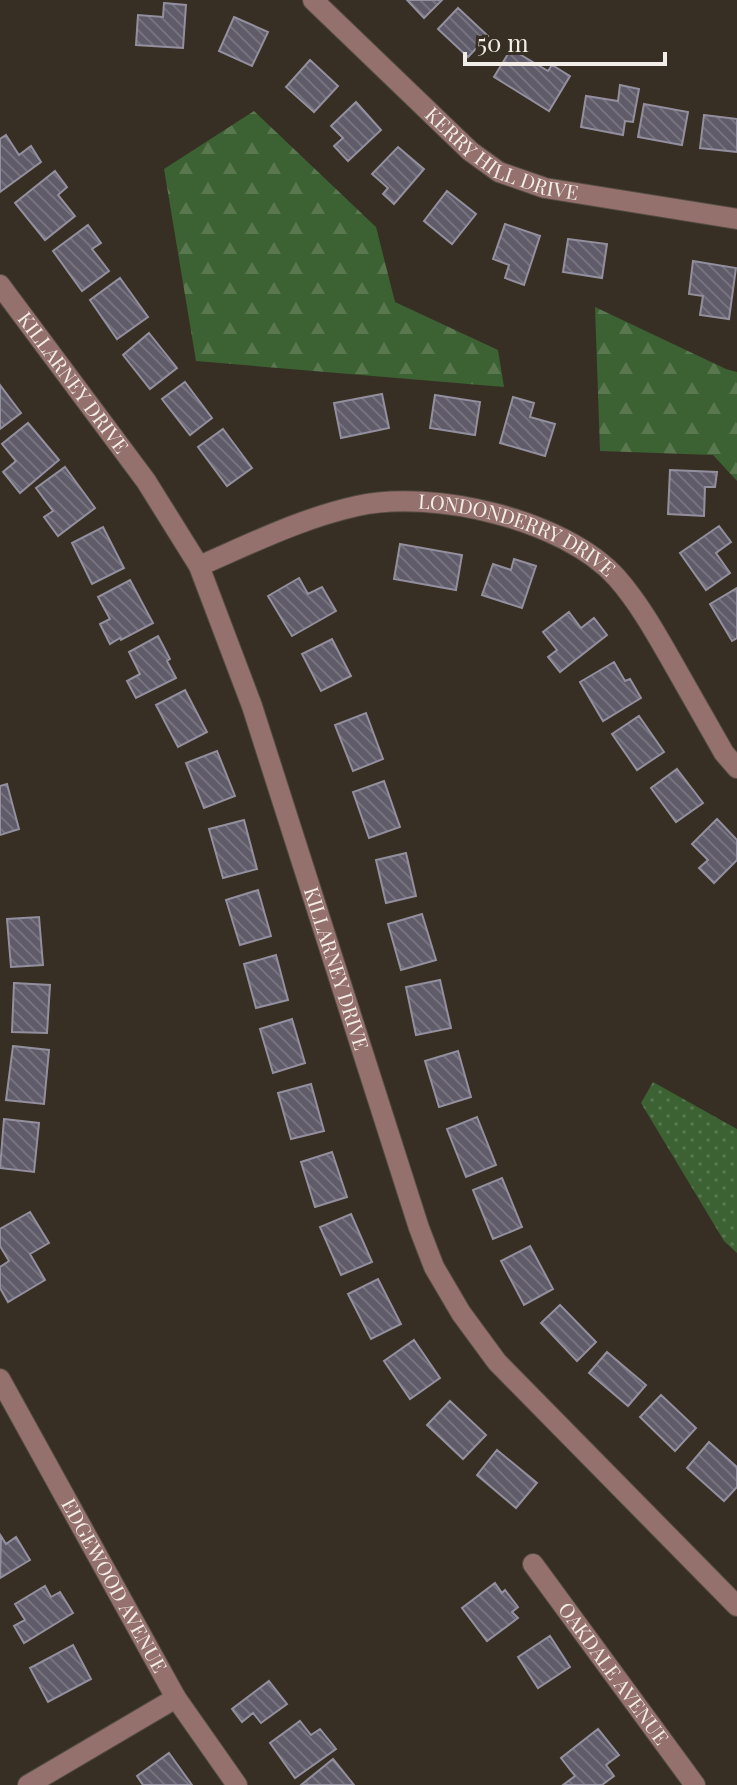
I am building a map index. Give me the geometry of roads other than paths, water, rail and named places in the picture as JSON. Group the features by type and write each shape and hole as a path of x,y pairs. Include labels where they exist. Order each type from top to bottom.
{"street":[{"name":"KERRY HILL DRIVE","path":"313,0 470,151 499,172 545,188 737,219"},
{"name":"KILLARNEY DRIVE","path":"0,285 146,481 199,566 252,706 434,1267 461,1313 497,1362 737,1606"},
{"name":"LONDONDERRY DRIVE","path":"199,566 312,519 359,505 409,501 460,506 508,516 552,533 589,554 615,576 645,614 724,753 737,768"},
{"name":"EDGEWOOD AVENUE","path":"0,1379 176,1698 237,1785"},
{"name":"OAKDALE AVENUE","path":"533,1564 695,1785"},
{"path":"28,1785 176,1698"}]}
